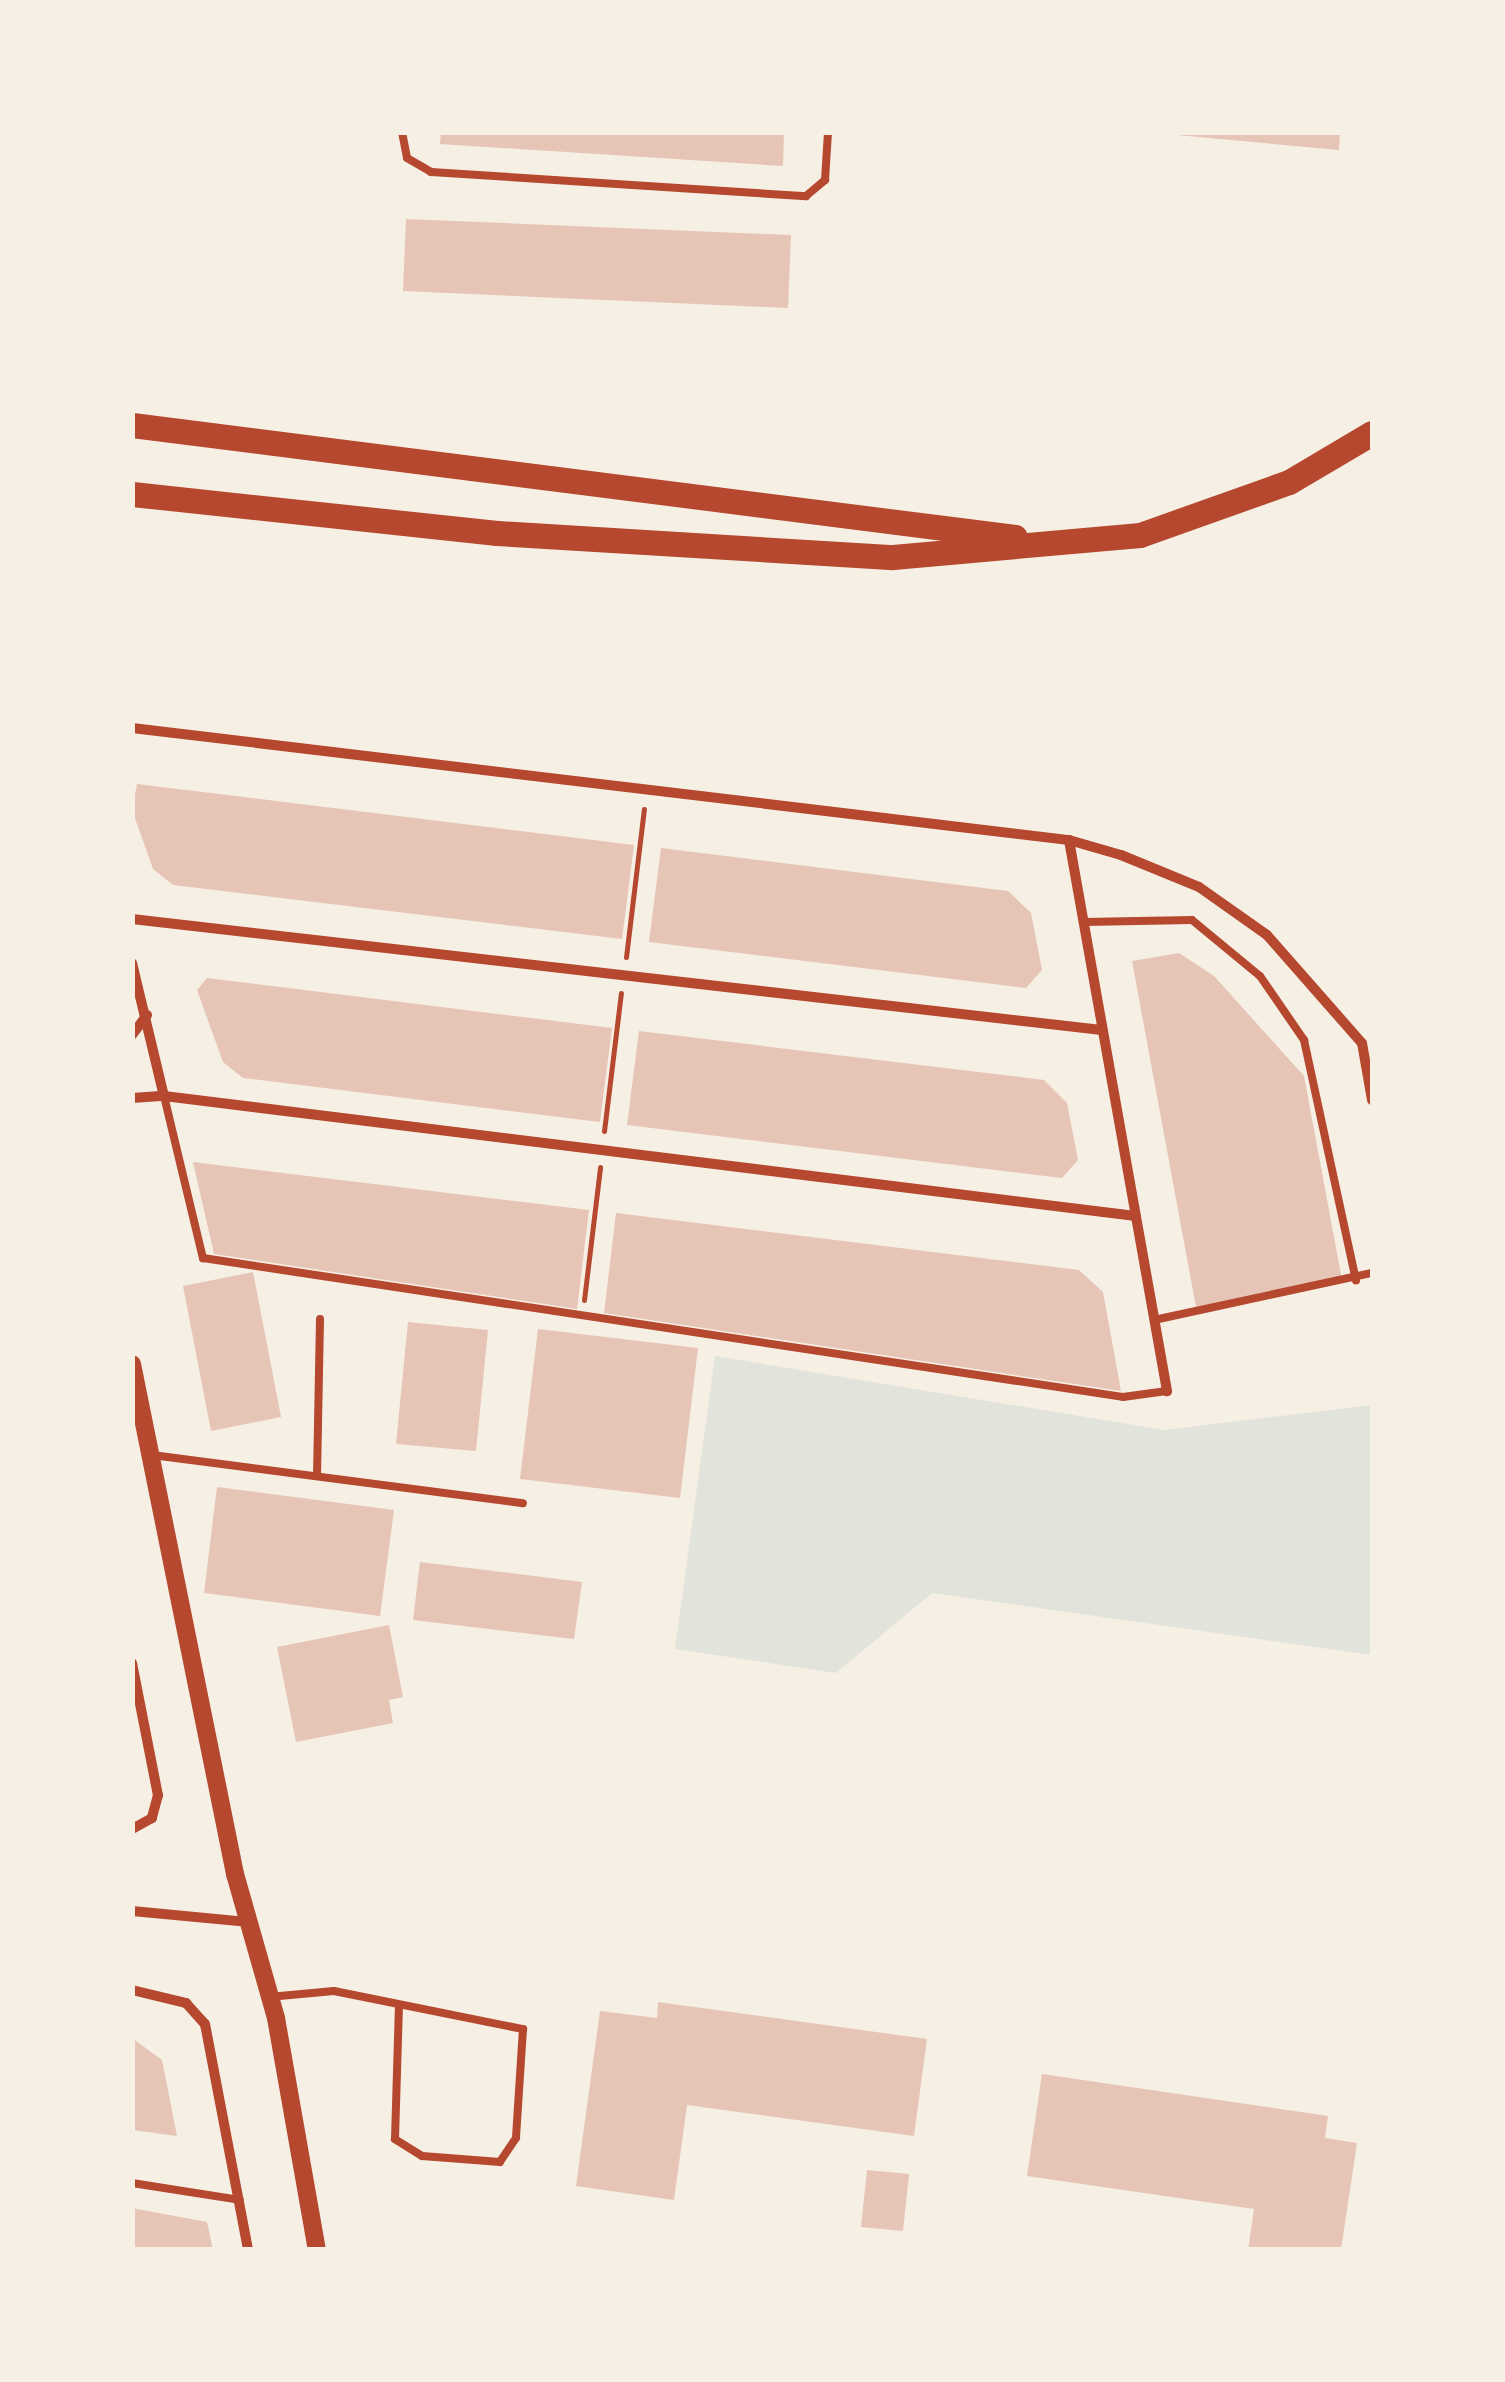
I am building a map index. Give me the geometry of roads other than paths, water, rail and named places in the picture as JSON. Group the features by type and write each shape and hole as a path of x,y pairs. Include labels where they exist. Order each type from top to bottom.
{"main road":[{"path":"132,414 166,430"},
{"path":"132,425 748,506 897,515 1044,542"},
{"path":"134,495 743,553 893,556 1044,542 1196,520 1290,482 1372,433"}],"street":[{"path":"132,728 1068,840 1199,887 1267,935 1362,1043 1372,1100"},
{"path":"1068,840 1167,1391"},
{"path":"132,919 1102,1030"},
{"path":"132,963 148,1015 164,1096"},
{"path":"132,1035 148,1015"},
{"path":"132,1098 164,1096 602,1154 1136,1216"},
{"path":"132,1364 249,1922 270,1997 317,2250"},
{"path":"132,1663 158,1794 152,1818 132,1829"},
{"path":"132,1911 249,1922"},
{"path":"132,1990 186,2003 205,2024 248,2250"}],"lane":[{"path":"402,132 407,158 431,172 806,196 825,180 828,132"},
{"path":"1083,922 1192,920 1260,976 1304,1040 1356,1280"},
{"path":"164,1096 203,1258 1123,1397 1167,1391"},
{"path":"1154,1320 1356,1280 1372,1273"},
{"path":"317,1476 320,1319"},
{"path":"152,1455 524,1503"},
{"path":"270,1997 334,1990 524,2029 516,2138 500,2162 422,2156 394,2139 399,2006"},
{"path":"132,2182 240,2200"}]}
